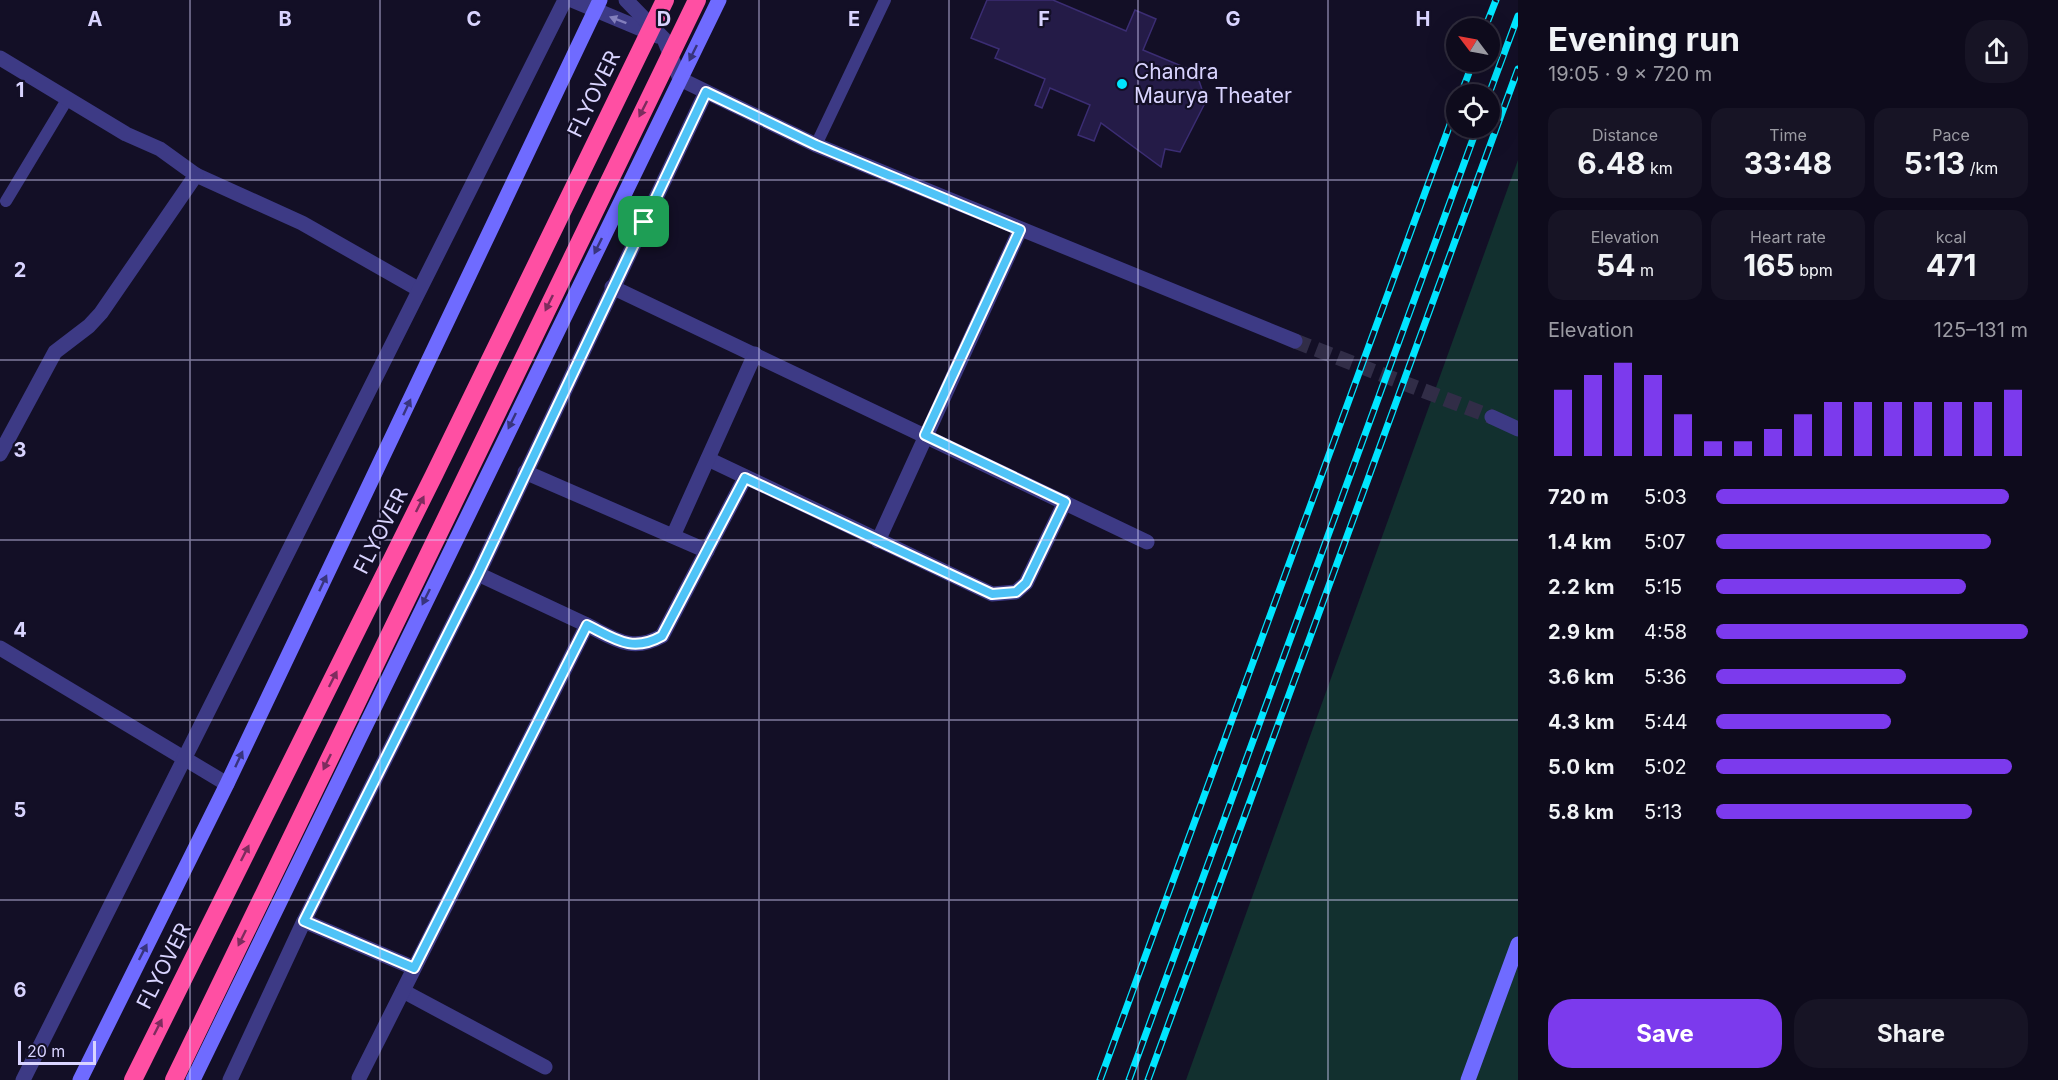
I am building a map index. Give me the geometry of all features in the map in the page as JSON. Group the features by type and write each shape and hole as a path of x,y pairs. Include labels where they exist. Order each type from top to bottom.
{"highway":[{"name":"FLYOVER","path":"133,1080 434,475 665,0"},
{"path":"174,1080 697,0"}],"street":[{"path":"23,1080 417,289 565,0"},
{"path":"572,0 598,6 664,39"},
{"path":"626,0 664,39 680,79 816,145 1295,341"},
{"path":"193,1080 379,692 719,0"},
{"path":"80,1080 227,784 598,6"},
{"path":"0,58 126,134 160,149 196,175 302,223 417,289"},
{"path":"230,1080 304,921 478,574 612,286 706,92"},
{"path":"0,454 55,352 89,326 101,313 196,175"},
{"path":"878,541 1020,230"},
{"path":"612,286 1148,542"},
{"path":"673,536 755,354"},
{"path":"1492,417 1518,429"},
{"path":"708,459 992,594 1016,592 1026,583 1065,502"},
{"path":"525,472 707,551"},
{"path":"478,574 636,646 649,644 662,636 745,478"},
{"path":"359,1078 587,625"},
{"path":"0,648 227,784"},
{"path":"304,921 414,968"},
{"path":"1468,1080 1518,944"},
{"path":"403,991 545,1067"}],"lane":[{"path":"816,145 885,0"},
{"path":"6,201 68,98"}],"green space":[{"path":"1518,160 1518,1080 1186,1080"}],"building":[{"name":"Chandra Maurya Theater","path":"987,0 1053,0 1126,31 1135,10 1156,19 1143,50 1196,72 1206,101 1180,152 1165,149 1161,167 1101,123 1094,141 1078,135 1090,105 1050,88 1042,108 1035,105 1045,79 995,58 999,49 971,38"}],"tunnel":[{"path":"1295,341 1492,417"}],"railway":[{"path":"1489,18 1496,0"},
{"path":"1493,84 1518,16"},
{"path":"1148,1080 1518,69"},
{"path":"1465,84 1469,72"},
{"path":"1100,1080 1446,135"},
{"path":"1129,1080 1473,138"}],"place":[{"name":"Chandra Maurya Theater","path":"1122,84"}],"route":[{"path":"706,92 816,145 1020,230 925,435 1065,502 1026,583 1016,592 992,594 745,478 662,636 649,644 636,646 587,625 414,968 304,921 478,574 644,222 706,92"}]}
